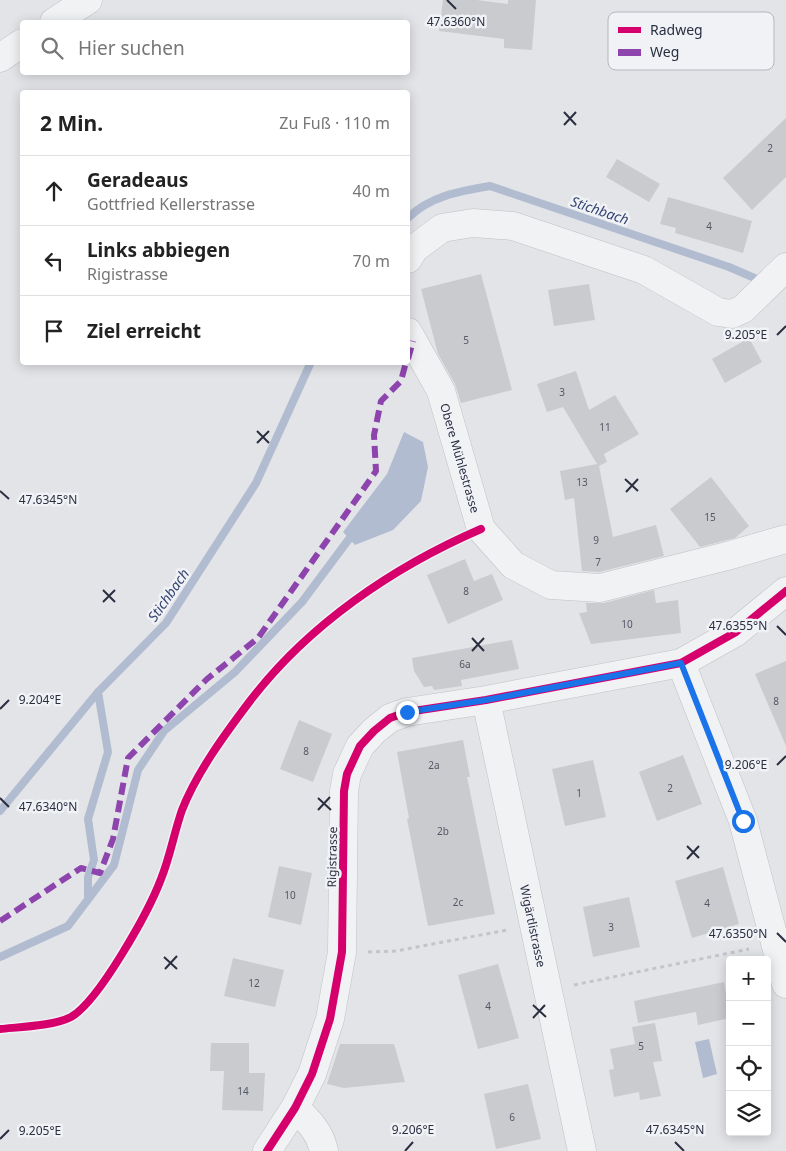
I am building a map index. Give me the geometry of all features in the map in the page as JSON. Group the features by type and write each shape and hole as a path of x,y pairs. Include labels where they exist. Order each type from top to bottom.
{"street":[{"path":"57,20 88,0"},
{"path":"0,58 20,44"},
{"path":"410,256 414,249 442,228 473,223 513,226 644,270 718,312 732,314 743,309 784,270"},
{"name":"Obere Mühlestrasse","path":"410,336 441,391 481,529 513,565 551,585 600,588 786,539"},
{"name":"Rigistrasse","path":"267,1151 295,1108 312,1074 323,1044 342,952 344,791 352,760 360,746 390,718 407,712 486,700 681,663 736,632 786,591"},
{"path":"681,663 743,821 786,984"},
{"name":"Wigärtlistrasse","path":"486,700 582,1151"},
{"path":"295,1108 311,1122 322,1139 324,1151"}],"path":[{"path":"396,951 490,933"},
{"path":"547,990 776,943"}],"water":[{"path":"404,432 423,442 428,467 421,501 393,530 355,545 343,532 387,474"},
{"path":"709,1039 717,1074 703,1078 695,1042"}],"building":[{"path":"443,0 477,0 508,4 508,0 536,0 532,50 504,48 504,39 439,31"},
{"path":"786,118 786,177 752,210 723,178"},
{"path":"617,159 660,184 649,202 606,177"},
{"path":"668,197 752,221 743,253 675,233 676,228 660,224"},
{"path":"481,274 512,390 461,403 455,384 438,354 421,289"},
{"path":"589,284 595,320 554,326 548,290"},
{"path":"749,338 762,362 725,383 712,359"},
{"path":"576,371 589,410 615,395 639,434 604,454 607,462 599,466 613,537 656,525 664,556 599,572 582,571 574,498 565,500 560,471 597,464 563,407 547,412 537,384"},
{"path":"711,477 749,526 735,538 700,547 670,509"},
{"path":"465,559 474,581 492,574 503,600 448,624 427,575"},
{"path":"654,590 656,603 678,600 681,633 591,644 579,613 587,612 586,603 604,603"},
{"path":"512,640 519,669 461,680 462,686 434,690 432,686 424,687 414,671 412,658"},
{"path":"786,661 786,746 755,674"},
{"path":"299,720 332,734 313,782 280,769"},
{"path":"463,740 470,777 467,777 495,914 428,926 407,819 409,818 397,752"},
{"path":"683,755 702,804 657,821 639,772"},
{"path":"593,760 606,817 565,826 552,769"},
{"path":"279,866 312,873 301,925 268,917"},
{"path":"723,867 739,924 692,938 675,881"},
{"path":"629,897 640,947 593,957 583,907"},
{"path":"233,958 284,970 275,1007 224,996"},
{"path":"498,964 519,1038 478,1049 458,975"},
{"path":"724,982 726,1019 698,1025 696,1012 638,1023 634,1001"},
{"path":"655,1023 662,1061 653,1062 661,1096 640,1100 639,1092 614,1097 609,1070 614,1069 610,1049 635,1044 632,1027"},
{"path":"211,1043 249,1043 249,1073 265,1073 263,1111 222,1110 224,1071 210,1071"},
{"path":"340,1044 394,1044 405,1082 344,1088 327,1084"},
{"path":"528,1084 541,1139 496,1149 484,1094"}],"waterway":[{"name":"Stichbach","path":"410,216 426,204 446,196 490,186 729,267 764,282"},
{"name":"Stichbach","path":"0,811 98,692 166,623 256,483 310,365"},
{"path":"0,957 68,926 114,865 138,770 164,731 235,672 302,602 349,539"},
{"path":"88,897 88,877 94,860 88,819 108,752 98,692"}],"marked path":[{"path":"410,352 413,341"},
{"path":"0,921 81,868 100,873 113,839 128,758 207,679 258,638 360,494 376,471 374,435 381,401 401,381 405,365"}],"cycle path":[{"path":"0,1029 36,1026 64,1020 82,1008 95,993 109,975 146,912 161,879 182,810 195,782 212,754 250,701 298,647 325,623 385,580 416,561 481,529"},
{"path":"267,1151 295,1108 312,1074 330,1019 342,952 344,791 347,774 360,746 390,718 407,712 486,700 681,663 736,632 786,591"}],"route":[{"path":"407,712 598,680 681,663 743,821"}]}
